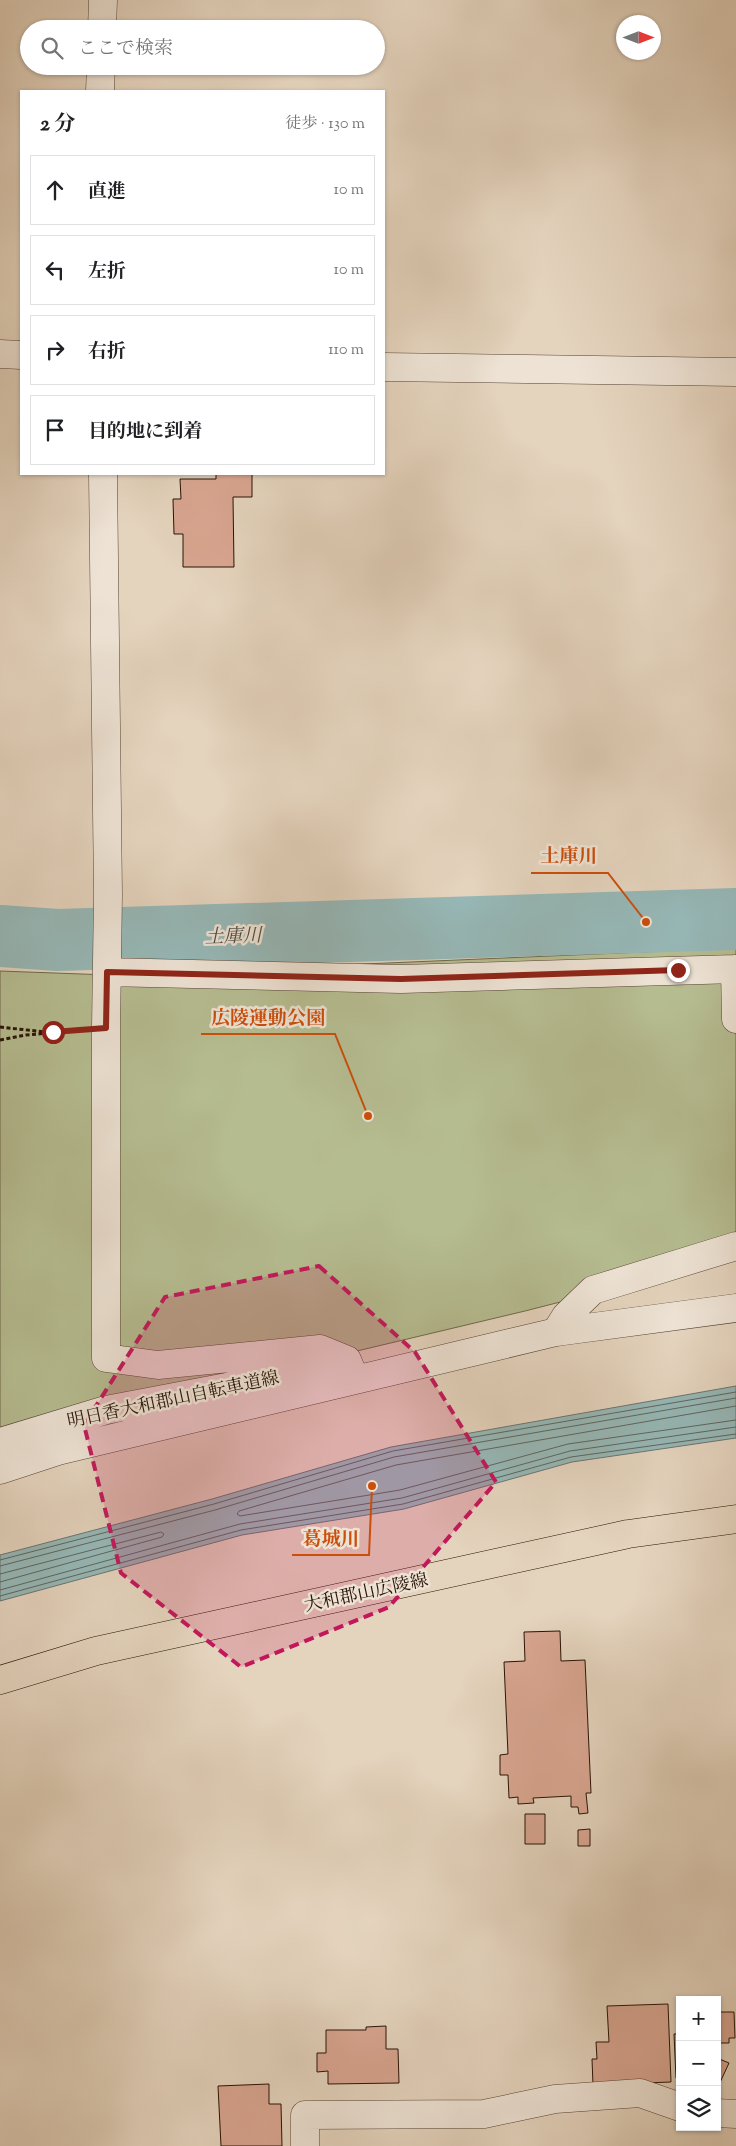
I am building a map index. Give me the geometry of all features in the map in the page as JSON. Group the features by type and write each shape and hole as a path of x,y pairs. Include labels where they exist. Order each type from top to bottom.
{"main road":[{"name":"大和郡山広陵線","path":"0,1680 96,1651 628,1534 736,1519"}],"street":[{"path":"102,20 103,0"},
{"path":"100,90 101,75"},
{"path":"0,354 20,355"},
{"path":"385,367 736,372"},
{"path":"103,475 108,895 106,1358 158,1365 320,1349 351,1370"},
{"path":"107,972 401,979 736,969 736,1019"},
{"path":"556,1332 566,1316 594,1290 736,1246"},
{"path":"0,1470 58,1451 351,1370 556,1332 736,1308"},
{"name":"明日香大和郡山自転車道線","path":"0,1442 106,1410 227,1387 351,1370"},
{"path":"305,2146 305,2115 484,2114 554,2099 640,2093 676,2106"},
{"path":"721,2113 736,2114"}],"path":[{"path":"0,1027 53,1032"},
{"path":"0,1040 53,1032 106,1028"}],"highlighted area":[{"path":"319,1266 415,1352 496,1482 389,1607 241,1667 121,1573 84,1425 165,1297"}],"green space":[{"path":"736,948 736,1257 525,1311 0,1436 0,971 109,975"}],"water":[{"path":"736,1386 736,1438 572,1462 404,1509 242,1535 0,1601 0,1555 212,1499 391,1447"}],"building":[{"path":"216,475 252,475 252,497 233,497 234,567 183,567 183,534 174,534 173,499 181,499 180,479 216,479"},
{"path":"560,1631 561,1661 585,1660 591,1793 586,1793 588,1813 579,1814 578,1807 571,1807 571,1796 533,1798 534,1803 518,1804 518,1797 509,1798 508,1775 500,1775 500,1755 508,1754 504,1662 525,1661 524,1632"},
{"path":"525,1814 545,1814 545,1844 525,1844"},
{"path":"590,1829 590,1846 578,1846 578,1830"},
{"path":"668,2004 671,2082 593,2085 592,2059 597,2059 596,2042 609,2042 607,2006"},
{"path":"721,2012 734,2012 735,2038 729,2038 729,2043 721,2043"},
{"path":"386,2026 386,2049 398,2049 399,2083 328,2084 328,2071 317,2072 317,2053 326,2053 326,2030 366,2030 366,2027"},
{"path":"674,2034 676,2034 676,2078"},
{"path":"721,2060 729,2063 721,2080"},
{"path":"269,2084 269,2104 281,2104 282,2146 221,2146 218,2086"}],"waterway":[{"name":"土庫川","path":"0,936 58,940 736,919"}],"place":[{"name":"土庫川","path":"646,922"},
{"name":"広陵運動公園","path":"368,1116"},
{"name":"葛城川","path":"372,1486"}],"route":[{"path":"53,1032 106,1028 107,972 401,979 678,970"}]}
